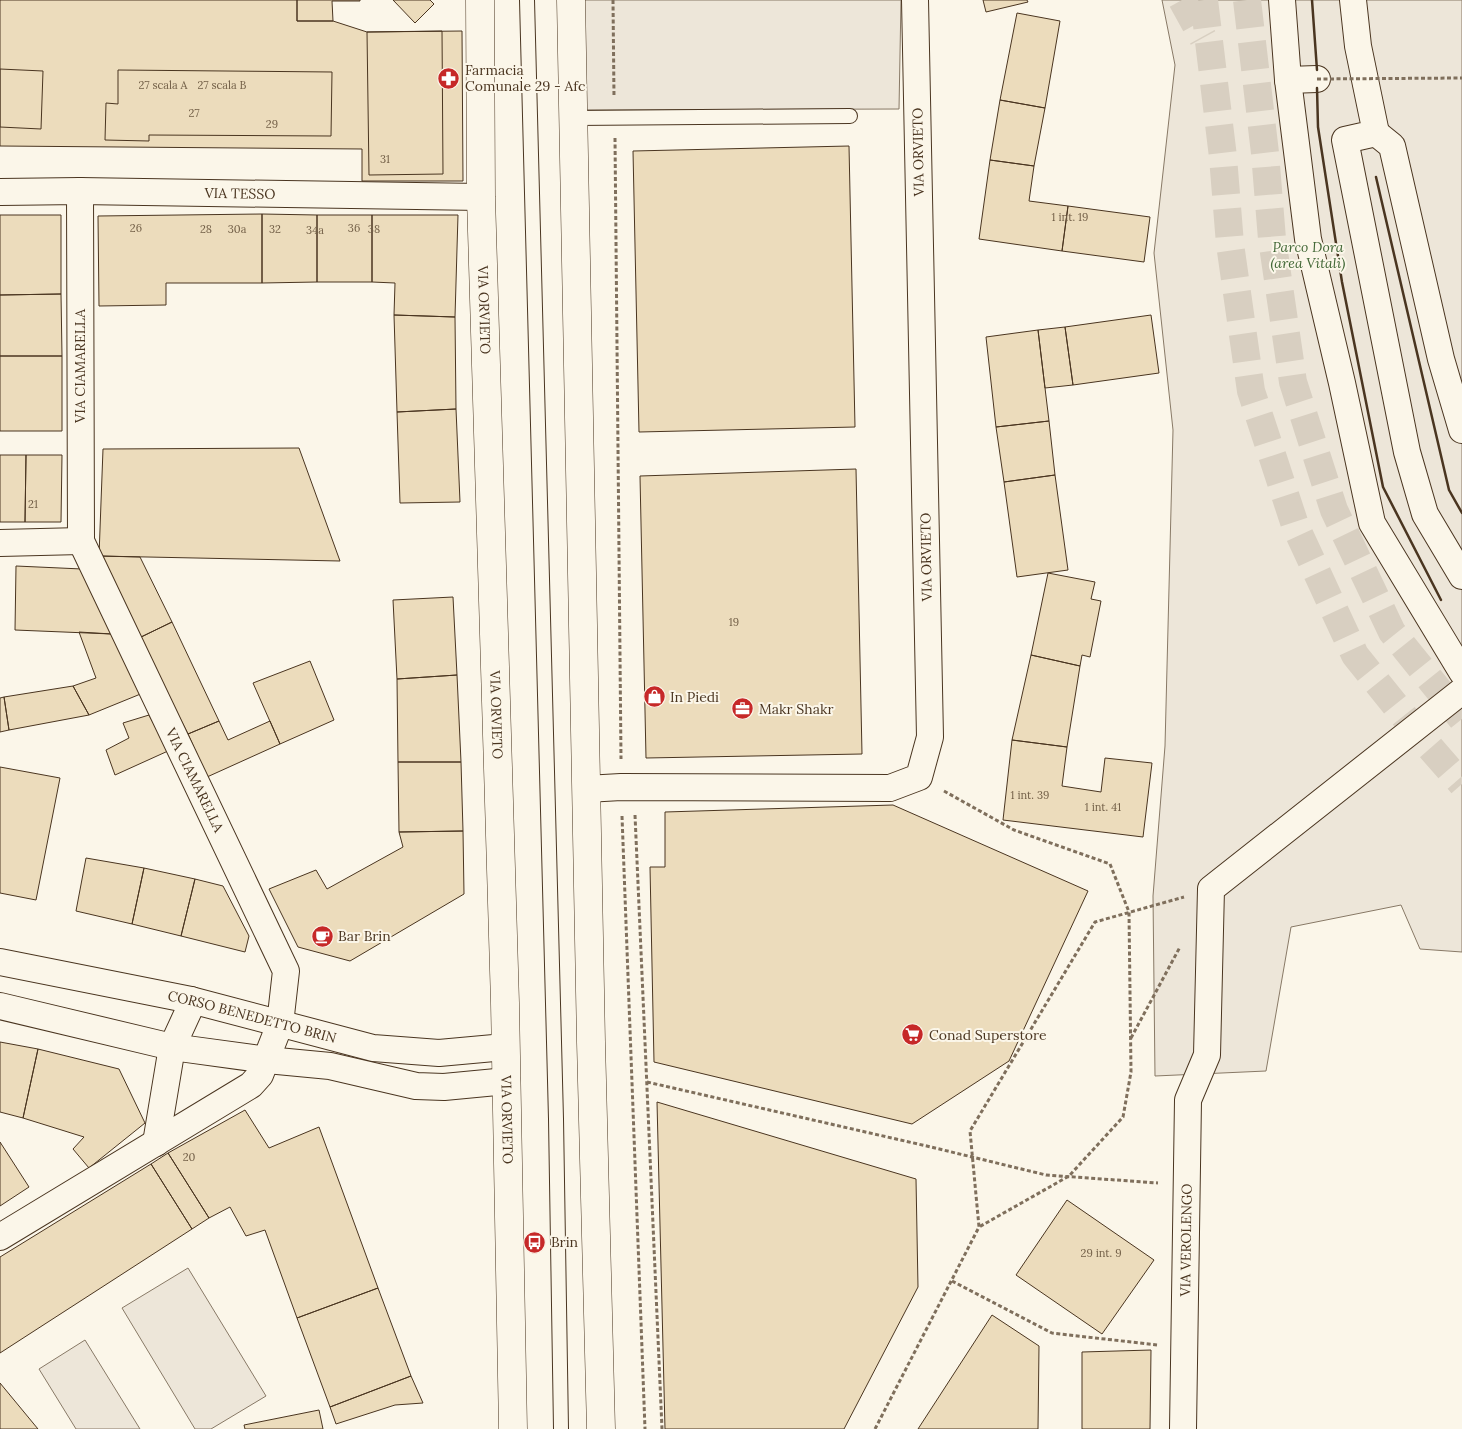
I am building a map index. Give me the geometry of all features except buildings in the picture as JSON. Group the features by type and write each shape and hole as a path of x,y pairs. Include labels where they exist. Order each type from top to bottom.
{"street":[{"name":"VIA ORVIETO","path":"480,0 481,197 507,1081 513,1429"},
{"path":"571,0 595,1204 602,1429"},
{"name":"VIA ORVIETO","path":"915,0 930,737 919,777"},
{"path":"1282,0 1288,80 1308,239 1342,383 1372,523 1462,672"},
{"path":"1353,0 1358,46 1376,133 1392,146 1441,359 1462,430"},
{"path":"1288,80 1317,79"},
{"path":"1376,133 1345,140 1346,150 1407,452 1426,514 1462,576"},
{"name":"VIA TESSO","path":"0,192 80,191 481,197"},
{"name":"VIA CIAMARELLA","path":"0,1237 251,1085 260,1075 280,1024 286,970 80,541 80,191"},
{"path":"0,543 80,541"},
{"path":"1210,889 1462,691"},
{"path":"586,789 627,787 890,788 919,777"},
{"name":"VIA VEROLENGO","path":"1183,1429 1188,1100 1207,1055 1210,889"},
{"name":"CORSO BENEDETTO BRIN","path":"0,962 191,1000 372,1048 439,1053 505,1047"},
{"path":"156,1142 172,1047 191,1000"},
{"path":"0,1006 172,1047 267,1060 330,1066 416,1086 444,1087 507,1081"}],"lane":[{"path":"527,0 556,1119 561,1429"},
{"path":"574,118 850,116"}],"path":[{"path":"613,0 627,787 645,1429"},
{"path":"1317,79 1462,78"},
{"path":"919,777 1014,830 1110,864 1129,912 1131,1072 1124,1117 1069,1176 979,1228"},
{"path":"627,787 647,1082 662,1429"},
{"path":"875,1429 979,1228 970,1131 1095,922 1210,889"},
{"path":"1131,1039 1182,942"},
{"path":"647,1082 1046,1175 1187,1185"},
{"path":"952,1281 1052,1334 1184,1348"}],"green space":[{"path":"582,0 901,0 899,109 585,110"},
{"name":"Parco Dora (area Vitali)","path":"1162,0 1462,0 1462,952 1420,949 1401,905 1291,927 1266,1071 1155,1076 1153,896 1165,746 1173,430 1154,253 1175,65"},
{"path":"188,1268 266,1396 211,1429 195,1429 122,1308"},
{"path":"85,1340 140,1429 76,1429 39,1369"}],"tunnel":[{"path":"1182,0 1203,38"},
{"path":"1204,0 1223,157 1230,244 1251,391 1295,525 1355,655 1420,736 1462,784"},
{"path":"1247,0 1265,153 1272,239 1293,382 1334,510 1392,632 1462,719"}],"wall":[{"path":"1312,0 1317,70"},
{"path":"1317,88 1318,127 1342,282 1383,487 1441,600"},
{"path":"1376,177 1449,490 1462,513"}],"place":[{"name":"Farmacia Comunale 29 - Afc","path":"449,78"},
{"name":"In Piedi","path":"654,697"},
{"name":"Makr Shakr","path":"743,709"},
{"name":"Bar Brin","path":"322,936"},
{"name":"Conad Superstore","path":"913,1035"},
{"name":"Brin","path":"535,1242"}]}
